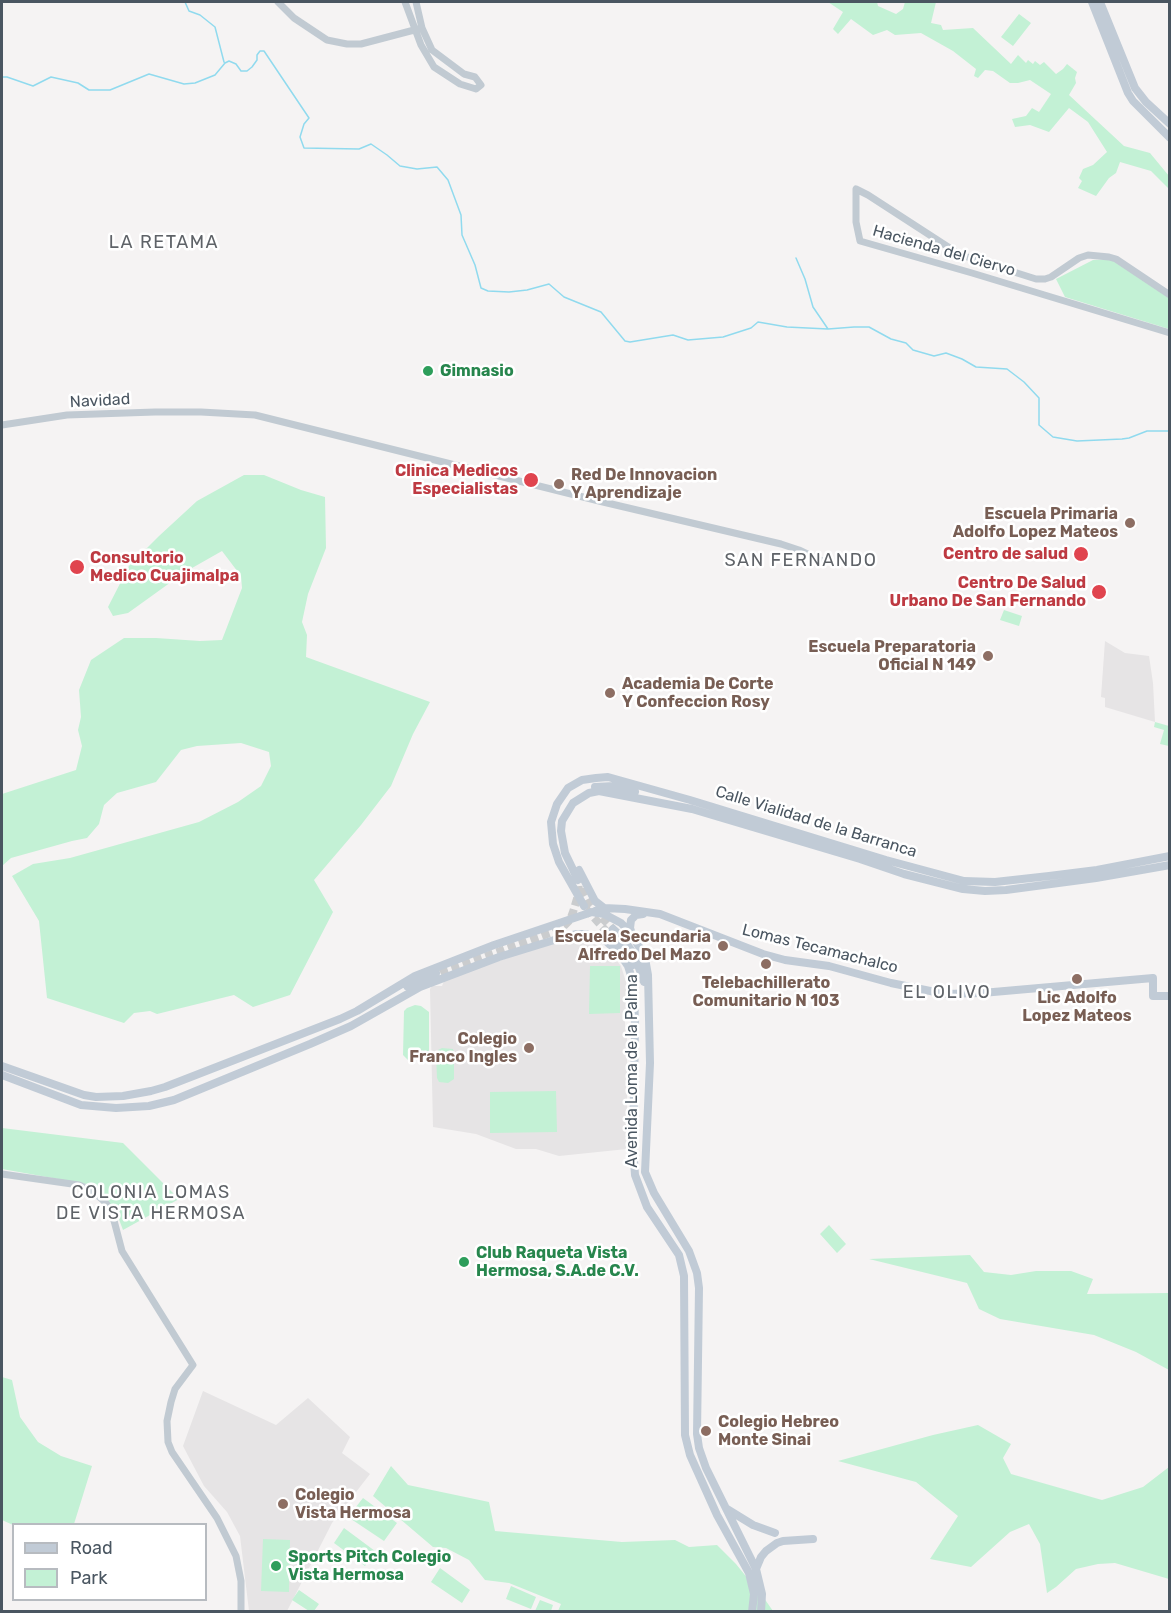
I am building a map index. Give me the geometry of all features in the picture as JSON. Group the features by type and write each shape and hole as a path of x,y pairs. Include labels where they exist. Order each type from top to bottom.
{"main road":[{"path":"1092,2 1135,88 1146,102 1170,124"},
{"path":"1100,2 1128,93 1170,138"},
{"name":"Calle Vialidad de la Barranca","path":"578,890 559,862 553,844 551,822 556,804 568,788 582,780 608,777 964,881 995,882 1049,876 1097,870 1170,856"},
{"path":"581,903 578,890 562,856 557,834 559,818 568,802 579,792 604,786 623,789 667,804"},
{"path":"578,880 565,853 561,831 562,821 573,803 589,793 599,791 667,804"},
{"path":"604,908 595,901 566,843 565,829 568,818 579,802 598,795 667,804"},
{"name":"Calle Vialidad de la Barranca","path":"667,804 715,815 903,874 963,889 1006,890 1170,865"},
{"name":"Lomas Tecamachalco","path":"592,912 604,908 648,912 669,917 763,954 785,960 829,966 891,983 945,994 982,993 1153,978 1153,996 1170,996"},
{"path":"625,909 623,916 627,928"},
{"path":"2,1066 60,1088 96,1097 130,1095 165,1087 340,1019 382,1000 415,976 505,941 592,912"},
{"name":"Avenida Loma de la Palma","path":"592,912 611,917 627,928 640,948 646,964 650,1024 649,1111 645,1172 654,1193 689,1251 698,1273 697,1434 699,1448 706,1468 756,1569 762,1594 761,1611"},
{"path":"635,940 630,928 631,920 636,915 648,912"},
{"path":"635,1023 639,1002 637,975 633,964 611,931 629,946 638,962 644,982 650,1024"},
{"name":"Avenida Loma de la Palma","path":"2,1077 75,1103 95,1107 149,1106 174,1100 310,1044 351,1026 420,987 509,954 577,934 586,934 607,942 620,954 628,966 634,985 632,1109 635,1175 647,1207 679,1255 684,1276 685,1435 699,1477 753,1584 752,1611"},
{"path":"505,941 509,954"},
{"path":"310,1044 393,993 463,961"},
{"path":"52,1095 52,1090 60,1088"},
{"path":"674,1246 677,1241 683,1240"},
{"path":"684,1416 692,1422 697,1418"},
{"path":"685,1435 691,1430 697,1434"},
{"path":"726,1508 753,1525 775,1533"},
{"path":"756,1569 766,1551 777,1543 813,1539"}],"street":[{"path":"278,2 294,18 327,40 347,44 361,44 418,29"},
{"path":"405,2 418,29 432,50 464,74 475,77 481,85 476,89 460,84 434,67 421,45 418,29 416,2"},
{"name":"Hacienda del Ciervo","path":"1170,295 1109,257 1088,255 1079,258 1045,279 1030,277 976,260 959,254 856,189 856,222 860,241 1170,333"},
{"path":"972,273 971,265 976,260"},
{"name":"Navidad","path":"2,425 67,415 201,412 255,415 781,544 822,561"},
{"path":"2,1174 79,1185 89,1189 106,1203 112,1213 118,1241 127,1260 193,1365 175,1389 167,1421 168,1442 172,1452 217,1518 233,1550 241,1581 241,1611"}],"shaded area":[{"path":"1105,641 1125,653 1149,656 1155,722 1105,707 1105,698 1101,697"},
{"name":"Colegio Franco Ingles","path":"576,939 589,941 613,956 621,966 626,982 627,1149 559,1156 536,1149 516,1149 476,1134 433,1127 430,989 432,986 442,986 444,981 556,942 574,943"},
{"name":"Colegio Vista Hermosa","path":"203,1391 276,1425 308,1398 350,1437 342,1453 370,1474 332,1523 287,1611 249,1611 240,1536 227,1512 204,1486 183,1446"}],"green space":[{"path":"828,2 877,2 878,6 896,14 903,9 905,2 936,2 931,23 941,25 943,30 973,28 1011,64 1018,55 1026,63 1028,60 1040,65 1044,62 1056,74 1067,64 1077,72 1076,83 1069,95 1124,146 1150,153 1169,176 1169,195 1168,188 1151,171 1120,162 1116,173 1109,178 1096,196 1078,188 1082,181 1079,178 1083,169 1093,165 1107,152 1088,122 1069,108 1049,132 1030,125 1015,127 1012,119 1026,116 1032,108 1039,112 1051,94 1030,80 1010,83 993,71 985,70 978,78 974,76 976,69 953,51 921,33 895,35 887,30 873,35 851,19 838,34 833,29 843,12"},
{"path":"1019,14 1031,23 1013,46 1001,37"},
{"path":"1112,259 1169,298 1169,329 1065,297 1056,279 1093,260"},
{"path":"244,475 264,475 325,497 326,548 308,594 302,622 307,635 306,657 430,702 413,734 391,786 314,880 333,912 290,995 253,1007 234,995 157,1014 150,1011 134,1013 124,1023 47,998 39,921 12,876 33,864 70,858 199,822 238,802 261,786 271,766 269,752 241,743 197,746 181,750 156,782 117,793 104,805 99,824 87,838 11,858 2,866 2,794 76,770 82,746 78,730 81,717 79,690 91,660 124,638 222,640 242,588 241,576 222,551 185,572 128,613 113,616 108,607 129,566 159,536 197,501"},
{"path":"1004,610 1022,616 1019,626 1000,620"},
{"path":"1155,722 1169,726 1169,746 1160,744 1164,730 1154,727"},
{"path":"590,966 620,966 620,1013 589,1014"},
{"path":"415,1005 429,1012 429,1054 424,1060 408,1060 403,1055 404,1011"},
{"path":"442,1048 453,1049 454,1053 454,1079 448,1083 439,1082 437,1078 436,1055"},
{"path":"556,1091 557,1132 490,1133 490,1092"},
{"path":"2,1128 123,1143 179,1199 123,1230 117,1214 107,1200 86,1184 2,1169"},
{"path":"829,1225 846,1244 837,1253 820,1234"},
{"path":"970,1255 984,1272 1011,1275 1036,1271 1071,1271 1093,1279 1087,1294 1169,1293 1169,1370 1136,1352 1094,1335 1000,1319 979,1309 967,1283 869,1259"},
{"path":"2,1377 12,1380 20,1417 38,1442 61,1456 92,1466 74,1523 12,1525 2,1520"},
{"path":"978,1425 1011,1444 1003,1458 1011,1474 1102,1500 1143,1487 1169,1467 1169,1579 1115,1563 1098,1564 1076,1569 1047,1593 1040,1544 1029,1524 1010,1532 971,1567 930,1559 958,1516 916,1482 838,1461"},
{"path":"391,1466 408,1485 489,1502 495,1531 622,1542 675,1540 689,1547 717,1545 736,1564 773,1611 558,1611 561,1604 509,1583 485,1580 469,1560 446,1548 433,1547 373,1496"},
{"path":"363,1498 397,1523 384,1541 348,1517"},
{"path":"344,1528 375,1551 365,1566 334,1543"},
{"name":"Sports Pitch Colegio Vista Hermosa","path":"263,1539 290,1540 289,1592 261,1591"},
{"path":"440,1568 470,1590 462,1603 431,1582"},
{"path":"511,1586 536,1597 531,1609 506,1599"},
{"path":"299,1590 319,1604 314,1611 309,1611 292,1600"},
{"path":"540,1600 553,1605 551,1611 535,1611"}],"waterway":[{"path":"185,2 189,11 200,15 215,27 224,62"},
{"path":"2,77 33,86 51,77 78,83 89,90 110,90 149,74 184,84 195,83 215,75 229,61 236,64 241,71 247,71 257,60 260,51 264,51 309,118 304,124 300,137 304,148 359,149 371,144 400,166 417,169 437,167 448,180 461,215 462,235 475,265 481,288 488,291 509,292 549,284 564,297 601,312 625,341 630,342 673,335 688,340 723,337 751,328 758,322 787,327 828,329"},
{"path":"796,258 813,307 828,329 869,327 891,339 906,343 913,350 934,356 946,353 976,367 1007,369 1039,398 1039,425 1053,437 1077,441 1122,439 1147,431 1170,431"}],"tunnel":[{"path":"430,979 445,971 550,933 565,925 570,920 579,892 578,880"},
{"path":"581,889 590,906 613,929"},
{"path":"586,909 608,933"}],"place":[{"name":"Gimnasio","path":"428,371"},
{"name":"Clinica Medicos Especialistas","path":"531,480"},
{"name":"Red De Innovacion Y Aprendizaje","path":"559,484"},
{"name":"Escuela Primaria Adolfo Lopez Mateos","path":"1130,523"},
{"name":"Centro de salud","path":"1081,554"},
{"name":"Consultorio Medico Cuajimalpa","path":"77,567"},
{"name":"Centro De Salud Urbano De San Fernando","path":"1099,592"},
{"name":"Escuela Preparatoria Oficial N 149","path":"988,656"},
{"name":"Academia De Corte Y Confeccion Rosy","path":"610,693"},
{"name":"Escuela Secundaria Alfredo Del Mazo","path":"723,946"},
{"name":"Telebachillerato Comunitario N 103","path":"766,964"},
{"name":"Lic Adolfo Lopez Mateos","path":"1077,979"},
{"name":"Colegio Franco Ingles","path":"529,1048"},
{"name":"Club Raqueta Vista Hermosa, S.A.de C.V.","path":"464,1262"},
{"name":"Colegio Hebreo Monte Sinai","path":"706,1431"},
{"name":"Colegio Vista Hermosa","path":"283,1504"},
{"name":"Sports Pitch Colegio Vista Hermosa","path":"276,1566"}],"district":[{"name":"LA RETAMA","path":"164,243"},
{"name":"SAN FERNANDO","path":"801,561"},
{"name":"EL OLIVO","path":"947,993"},
{"name":"COLONIA LOMAS DE VISTA HERMOSA","path":"151,1203"}]}
